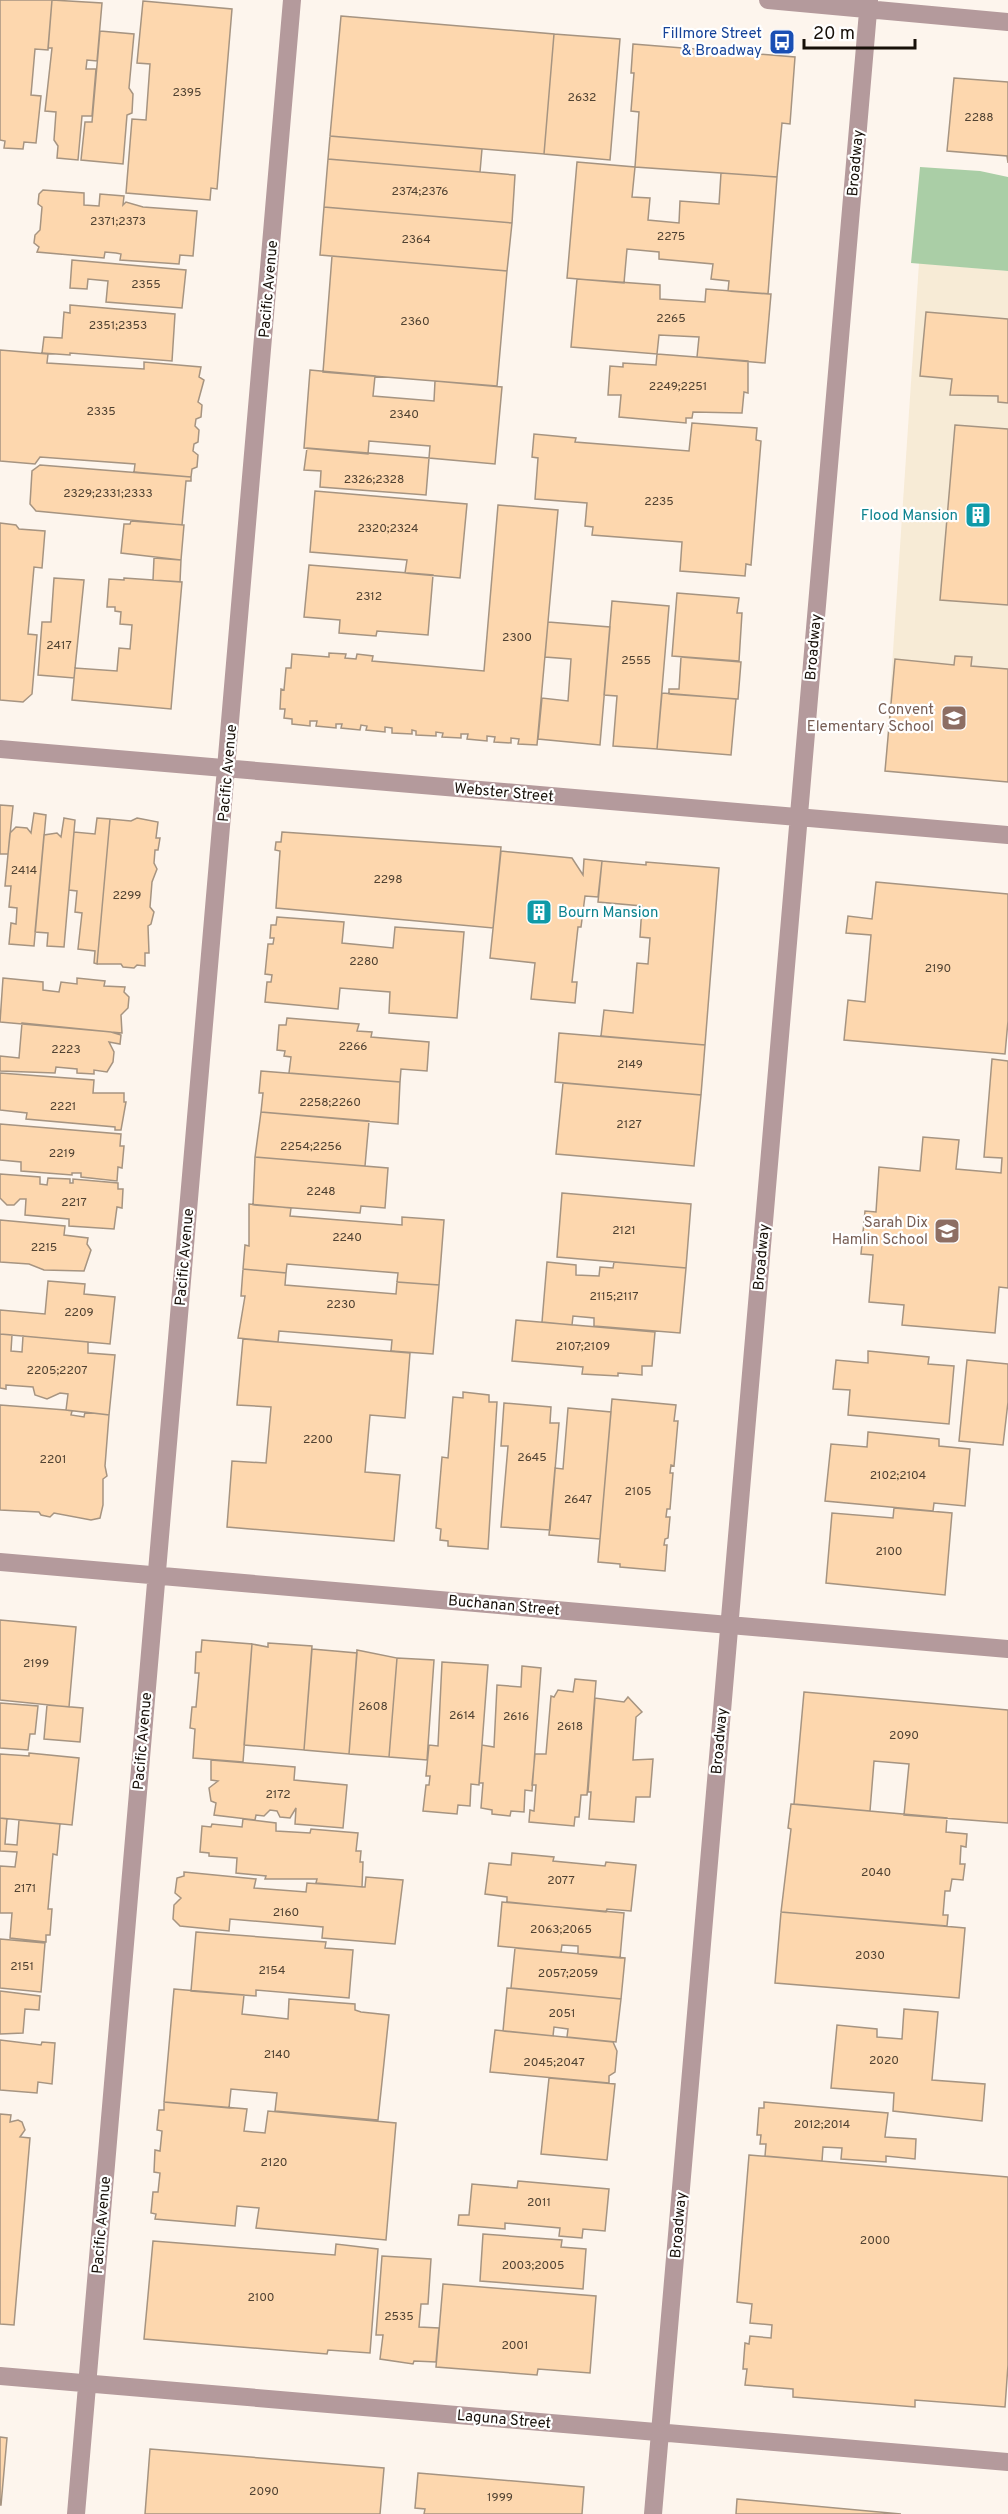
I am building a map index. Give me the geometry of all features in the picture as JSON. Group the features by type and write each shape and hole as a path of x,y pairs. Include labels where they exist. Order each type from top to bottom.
{"street":[{"name":"Pacific Avenue","path":"76,2514 292,0"},
{"path":"768,0 869,5 1008,22"},
{"name":"Broadway","path":"653,2514 869,5"},
{"name":"Webster Street","path":"0,749 1008,835"},
{"name":"Buchanan Street","path":"0,1562 1008,1648"},
{"name":"Laguna Street","path":"0,2376 1008,2462"}],"shaded area":[{"path":"919,263 1008,271 1008,782 885,771"}],"green space":[{"path":"920,167 980,171 1008,177 1008,271 911,263"}],"building":[{"path":"0,0 52,0 48,50 35,49 31,95 41,96 36,143 24,142 23,149 4,148 5,141 0,140"},
{"path":"52,0 102,3 97,61 87,60 86,69 96,69 92,116 82,116 78,160 57,158 58,146 54,140 56,112 45,111 52,48 48,48"},
{"path":"143,1 232,9 217,189 211,188 210,200 126,193 132,119 146,120 150,64 137,63"},
{"path":"341,16 554,34 544,154 330,136"},
{"path":"100,31 134,34 129,88 133,94 132,113 127,115 123,164 81,160 85,122 92,122"},
{"path":"554,34 620,39 610,160 544,154"},
{"path":"633,44 795,57 790,124 782,123 777,177 635,167 639,112 631,111 634,73 631,73"},
{"path":"954,78 1008,82 1008,163 1007,156 947,151"},
{"path":"330,136 482,149 480,172 328,159"},
{"path":"328,159 515,175 512,223 324,207"},
{"path":"577,162 635,167 632,197 650,198 648,220 679,223 680,201 719,204 721,173 777,177 768,294 728,291 729,281 711,279 713,264 659,259 659,252 627,249 624,283 567,278"},
{"path":"43,190 84,193 84,205 99,206 100,194 124,196 123,205 126,202 143,207 197,211 193,256 180,255 179,264 120,260 121,254 105,252 104,258 37,252 39,247 34,243 35,235 40,230 42,207 38,204 39,194"},
{"path":"324,207 512,223 507,271 320,255"},
{"path":"332,256 507,271 497,386 323,372"},
{"path":"72,260 186,270 182,308 106,302 108,281 88,279 87,289 70,288"},
{"path":"577,279 660,285 660,299 705,302 706,289 771,294 765,363 697,357 699,337 659,335 657,354 571,347"},
{"path":"70,305 175,314 172,361 42,353 44,337 62,338 64,312 70,313"},
{"path":"926,312 1008,319 1008,403 998,402 998,396 950,395 952,379 920,376"},
{"path":"0,350 48,354 47,363 144,369 144,362 201,367 199,377 204,380 198,402 202,405 201,417 196,419 195,426 199,430 198,442 194,444 193,451 198,455 197,467 192,469 191,477 134,472 135,464 40,457 35,464 0,461"},
{"path":"657,354 748,361 748,393 744,392 742,413 693,412 692,418 686,418 686,423 619,417 621,395 608,395 610,366 623,367 623,363 656,365"},
{"path":"310,370 375,376 373,396 434,401 435,381 502,387 495,464 429,458 430,446 369,441 368,454 304,448"},
{"path":"692,423 757,428 756,440 761,441 751,565 746,564 745,576 680,571 682,542 592,535 593,527 585,526 587,503 535,499 538,458 532,457 534,434 576,438 575,442 689,451"},
{"name":"Flood Mansion","path":"955,425 1008,429 1008,605 940,600"},
{"path":"307,448 429,458 426,495 320,487 321,471 304,470"},
{"path":"40,465 191,477 191,481 186,481 182,525 36,511 30,504 32,471"},
{"path":"315,491 467,504 460,578 405,573 407,560 310,552"},
{"path":"498,505 558,510 537,745 518,744 519,739 511,738 511,743 494,742 495,737 487,736 487,741 467,739 468,734 461,734 461,738 442,737 443,733 436,732 436,736 416,735 416,731 412,730 412,734 392,733 392,728 385,727 385,732 366,730 367,726 361,725 360,730 341,728 342,724 336,724 336,728 316,726 317,721 310,721 310,726 292,724 292,719 284,718 285,709 280,709 281,689 284,690 286,668 291,668 292,654 329,657 329,653 346,654 345,658 356,659 357,654 373,656 372,661 484,671"},
{"path":"131,521 184,525 181,560 121,553 124,524 130,524"},
{"path":"0,523 16,525 19,529 45,531 42,568 34,567 28,634 37,635 32,694 23,702 0,700"},
{"path":"154,558 181,560 180,582 153,580"},
{"path":"309,565 433,575 428,635 377,631 376,636 339,633 340,620 304,617"},
{"path":"54,578 84,580 74,678 38,675 42,622 51,622"},
{"path":"124,578 182,582 171,709 72,700 75,668 117,671 119,648 130,649 132,625 120,624 121,612 115,611 115,607 107,607 109,579 124,580"},
{"path":"677,593 739,598 737,613 742,613 739,661 672,656"},
{"path":"612,601 669,606 657,749 613,746 617,696 604,695"},
{"path":"548,622 610,627 600,745 538,739 542,698 568,701 571,659 545,657"},
{"path":"955,656 972,657 971,666 1008,669 1008,782 885,771 895,659 954,665"},
{"path":"681,657 741,662 738,699 669,694 669,689 679,689"},
{"path":"662,693 736,699 731,755 657,749"},
{"path":"0,805 13,806 8,854 0,854"},
{"path":"34,813 46,815 34,946 9,944 11,923 16,924 17,908 9,907 11,886 5,886 10,833 16,827 27,828 31,833"},
{"path":"64,818 75,820 64,947 47,946 48,933 35,932 44,835 57,833 61,837"},
{"path":"97,818 110,819 97,964 94,963 95,951 78,949 82,913 75,912 77,891 69,890 74,832 95,834"},
{"path":"137,818 158,822 156,838 160,838 158,850 155,850 154,863 157,869 152,882 150,907 154,912 151,924 148,926 149,953 145,953 145,966 137,965 134,968 123,967 121,964 97,964 110,819 131,821"},
{"path":"282,832 501,847 493,928 276,908 280,851 275,850 276,842 281,842"},
{"name":"Bourn Mansion","path":"501,851 572,858 583,875 584,859 602,861 598,897 585,896 581,927 578,927 572,982 577,982 575,1003 531,999 535,963 490,958"},
{"path":"602,861 719,868 705,1045 601,1036 604,1010 633,1013 637,963 648,964 650,938 640,937 642,906 598,902"},
{"path":"876,882 1008,894 1008,1021 1005,1054 844,1040 848,1000 865,1002 871,935 846,933 848,916 872,919"},
{"path":"277,917 344,922 342,943 393,948 395,927 464,932 457,1018 389,1013 390,992 340,988 338,1009 265,1002 267,982 271,982 272,975 265,974 268,944 273,944 274,938 270,938 271,925 276,925"},
{"path":"3,978 43,982 43,990 59,992 61,982 77,984 77,978 105,981 104,986 125,987 124,992 129,997 128,1008 121,1015 122,1033 0,1022"},
{"path":"287,1018 359,1024 357,1031 372,1032 371,1037 429,1042 427,1071 401,1069 400,1082 289,1073 291,1057 284,1056 285,1051 277,1050 279,1025 286,1025"},
{"path":"22,1023 111,1032 121,1035 120,1044 109,1042 114,1052 113,1062 107,1072 94,1070 94,1074 77,1073 77,1069 56,1067 55,1073 0,1071 0,1056 19,1058"},
{"path":"559,1033 705,1045 701,1095 555,1082"},
{"path":"992,1059 1008,1061 1008,1288 999,1287 995,1333 902,1325 904,1305 869,1302 873,1255 861,1254 865,1211 876,1212 879,1167 920,1171 923,1137 959,1140 956,1169 1001,1173 1002,1158 984,1157"},
{"path":"261,1071 400,1082 398,1124 261,1112 263,1093 259,1093"},
{"path":"0,1073 94,1080 93,1093 124,1093 124,1102 126,1102 121,1130 115,1130 115,1127 26,1119 27,1113 0,1110"},
{"path":"563,1083 701,1095 694,1166 556,1154"},
{"path":"261,1112 369,1121 365,1166 255,1157"},
{"path":"0,1124 121,1134 120,1146 124,1146 122,1168 118,1167 117,1181 81,1177 81,1173 72,1173 72,1175 21,1171 21,1162 0,1160"},
{"path":"255,1157 388,1168 385,1208 361,1206 360,1213 253,1205"},
{"path":"0,1174 40,1177 40,1184 47,1185 48,1178 70,1179 70,1183 73,1183 73,1179 118,1183 118,1189 123,1189 122,1208 117,1207 114,1229 69,1226 69,1219 25,1215 26,1199 20,1199 14,1205 7,1205 0,1198"},
{"path":"562,1193 691,1204 686,1268 557,1257"},
{"path":"249,1204 291,1208 290,1216 402,1225 402,1217 444,1220 439,1285 397,1282 398,1273 287,1264 286,1273 243,1269 245,1245 249,1246"},
{"path":"0,1220 65,1226 64,1235 88,1238 87,1244 91,1250 84,1271 44,1270 29,1264 0,1262"},
{"path":"547,1262 576,1265 576,1275 599,1276 600,1267 613,1268 614,1262 686,1268 680,1333 594,1326 594,1318 573,1316 572,1325 542,1322"},
{"path":"243,1269 286,1273 285,1285 396,1294 397,1282 439,1285 433,1354 391,1351 392,1340 279,1331 278,1342 238,1338 245,1296 241,1296"},
{"path":"48,1281 85,1284 84,1294 115,1297 110,1344 0,1334 0,1310 45,1314"},
{"path":"516,1320 655,1332 652,1366 642,1366 642,1375 618,1373 618,1376 582,1374 583,1367 512,1361"},
{"path":"0,1334 12,1335 11,1351 22,1352 23,1336 88,1342 88,1353 115,1355 109,1415 66,1410 68,1394 60,1393 47,1399 35,1395 33,1387 6,1385 6,1389 0,1388"},
{"path":"243,1339 410,1353 405,1418 370,1415 365,1472 400,1475 394,1541 227,1527 232,1461 266,1463 271,1407 237,1405"},
{"path":"868,1351 929,1357 928,1364 954,1366 949,1424 848,1415 850,1390 833,1389 836,1360 868,1363"},
{"path":"967,1360 1008,1364 1008,1402 1003,1445 959,1441"},
{"path":"463,1392 489,1395 489,1402 497,1402 488,1549 448,1546 448,1541 440,1540 441,1529 436,1528 442,1457 448,1458 453,1397 463,1398"},
{"path":"612,1399 676,1405 674,1421 678,1421 674,1466 671,1465 670,1473 673,1473 670,1509 667,1509 666,1517 670,1517 668,1538 665,1539 664,1545 667,1545 665,1571 620,1567 620,1564 598,1562"},
{"path":"504,1403 551,1407 550,1423 559,1423 550,1530 501,1527 508,1446 501,1446"},
{"path":"0,1405 66,1410 72,1411 71,1415 84,1417 85,1412 109,1415 105,1466 107,1476 103,1479 103,1505 100,1518 91,1520 54,1513 50,1517 41,1515 39,1512 0,1510"},
{"path":"568,1408 611,1412 600,1539 549,1535 555,1468 563,1469"},
{"path":"868,1432 939,1439 939,1446 970,1449 965,1506 934,1503 933,1511 825,1501 831,1444 867,1447"},
{"path":"894,1508 952,1513 945,1595 826,1583 832,1513 893,1518"},
{"path":"0,1620 76,1627 69,1707 0,1700"},
{"path":"202,1640 252,1644 243,1762 193,1758 195,1729 190,1728 192,1707 196,1707 199,1673 195,1673 196,1652 201,1652"},
{"path":"268,1643 312,1646 304,1750 244,1745 252,1644 268,1647"},
{"path":"312,1649 357,1653 349,1754 304,1750"},
{"path":"357,1650 397,1658 389,1757 349,1754"},
{"path":"397,1658 434,1660 427,1760 389,1757"},
{"path":"442,1662 488,1665 479,1785 471,1784 470,1806 458,1805 457,1814 423,1811 426,1785 429,1785 430,1776 426,1776 429,1745 438,1746"},
{"path":"522,1666 541,1668 532,1791 525,1790 524,1812 511,1811 510,1816 492,1814 492,1810 481,1808 483,1783 479,1783 482,1745 494,1747 497,1685 521,1687"},
{"path":"575,1679 596,1681 587,1795 581,1795 579,1817 575,1817 574,1826 529,1822 530,1810 534,1811 536,1785 532,1785 535,1754 546,1754 551,1696 554,1697 558,1690 573,1692"},
{"path":"804,1692 1008,1710 1008,1823 904,1815 909,1764 874,1761 870,1811 794,1804"},
{"path":"628,1697 642,1712 636,1717 633,1760 653,1759 650,1797 636,1797 634,1822 589,1819 591,1792 588,1792 595,1698 624,1702"},
{"path":"0,1703 38,1706 35,1734 30,1734 28,1750 0,1748"},
{"path":"47,1705 83,1708 80,1742 44,1739"},
{"path":"29,1753 79,1758 72,1825 0,1818 0,1754 29,1756"},
{"path":"211,1760 295,1767 294,1780 347,1785 343,1828 295,1824 296,1808 290,1818 280,1817 277,1811 270,1810 264,1816 256,1815 255,1820 214,1815 216,1803 211,1801 209,1788 218,1781 211,1780"},
{"path":"791,1804 947,1818 946,1832 967,1834 966,1847 961,1846 960,1864 965,1864 963,1880 952,1879 950,1891 945,1891 943,1915 948,1915 947,1926 781,1912 791,1829 788,1828"},
{"path":"0,1818 7,1819 5,1844 17,1845 19,1820 60,1824 57,1855 53,1854 48,1909 52,1909 50,1935 46,1935 46,1942 10,1938 12,1913 0,1913 0,1866 15,1867 17,1852 0,1851"},
{"path":"243,1819 276,1823 276,1831 310,1833 311,1829 358,1833 356,1851 361,1851 360,1862 363,1862 362,1887 316,1883 317,1879 265,1879 266,1876 236,1873 237,1858 209,1856 209,1853 200,1852 202,1826 211,1827 212,1824 242,1827"},
{"path":"512,1853 554,1857 553,1861 605,1866 606,1862 636,1865 631,1911 607,1909 606,1912 507,1902 507,1897 485,1894 489,1863 511,1865"},
{"path":"184,1872 256,1879 254,1888 306,1892 307,1883 365,1887 366,1877 403,1880 395,1944 322,1938 323,1927 230,1919 229,1931 180,1926 173,1919 174,1905 181,1898 175,1893 177,1878 184,1876"},
{"path":"502,1902 624,1913 620,1958 578,1954 578,1946 562,1945 561,1952 498,1946"},
{"path":"781,1912 965,1928 959,1998 775,1983"},
{"path":"196,1932 326,1942 325,1948 353,1950 349,1998 256,1990 256,1996 191,1991"},
{"path":"0,1939 45,1943 41,1992 0,1988"},
{"path":"515,1948 625,1958 621,1999 511,1988"},
{"path":"507,1988 621,1999 616,2042 567,2037 568,2029 554,2027 553,2036 503,2031"},
{"path":"174,1989 244,1995 242,2014 288,2019 289,1999 355,2004 355,2010 361,2012 389,2015 378,2120 275,2111 277,2093 231,2089 229,2108 164,2102"},
{"path":"0,1991 40,1996 39,2010 25,2009 23,2033 0,2034"},
{"path":"904,2009 938,2012 932,2080 985,2084 982,2121 893,2111 894,2093 831,2088 837,2025 877,2029 877,2037 902,2039"},
{"path":"495,2030 613,2042 617,2051 615,2072 609,2076 609,2083 490,2072"},
{"path":"0,2040 41,2045 42,2042 55,2043 52,2084 38,2082 37,2093 0,2090"},
{"path":"549,2078 615,2084 607,2160 541,2154"},
{"path":"164,2102 247,2109 244,2131 265,2133 268,2111 396,2123 386,2240 256,2228 259,2208 237,2206 235,2226 155,2219 156,2214 151,2213 153,2192 158,2192 160,2173 154,2172 155,2150 160,2151 162,2131 157,2130 159,2110 164,2110"},
{"path":"764,2102 888,2113 885,2137 916,2139 915,2159 886,2156 886,2162 841,2159 842,2148 823,2147 822,2161 765,2156 766,2144 760,2144 761,2135 757,2135 759,2108 764,2108"},
{"path":"0,2114 11,2115 10,2122 18,2120 22,2122 25,2130 20,2137 30,2138 14,2325 0,2324"},
{"path":"749,2155 1008,2177 1008,2365 1005,2407 915,2400 915,2407 793,2397 793,2389 745,2385 747,2369 743,2369 745,2343 749,2344 750,2336 771,2338 772,2325 750,2323 752,2304 737,2302"},
{"path":"518,2181 609,2189 605,2231 583,2229 582,2238 559,2236 560,2228 505,2223 505,2229 458,2225 459,2215 469,2215 472,2184 517,2188"},
{"path":"483,2234 562,2240 561,2247 586,2249 583,2289 480,2281"},
{"path":"153,2241 335,2255 336,2244 378,2249 370,2353 328,2350 327,2354 144,2339"},
{"path":"382,2256 431,2259 428,2304 421,2304 419,2327 439,2328 436,2362 414,2361 413,2364 380,2359 383,2335 376,2335"},
{"path":"443,2284 596,2296 590,2373 538,2369 537,2375 436,2367"},
{"path":"0,2437 7,2438 1,2505 0,2505"},
{"path":"150,2449 384,2468 380,2514 145,2514"},
{"path":"418,2473 584,2487 582,2514 424,2514 425,2509 415,2508"},
{"path":"737,2499 901,2514 736,2514"}],"place":[{"name":"Fillmore Street & Broadway","path":"782,42"},
{"name":"Flood Mansion","path":"978,515"},
{"name":"Convent Elementary School","path":"954,718"},
{"name":"Bourn Mansion","path":"539,912"},
{"name":"Sarah Dix Hamlin School","path":"947,1231"}]}
